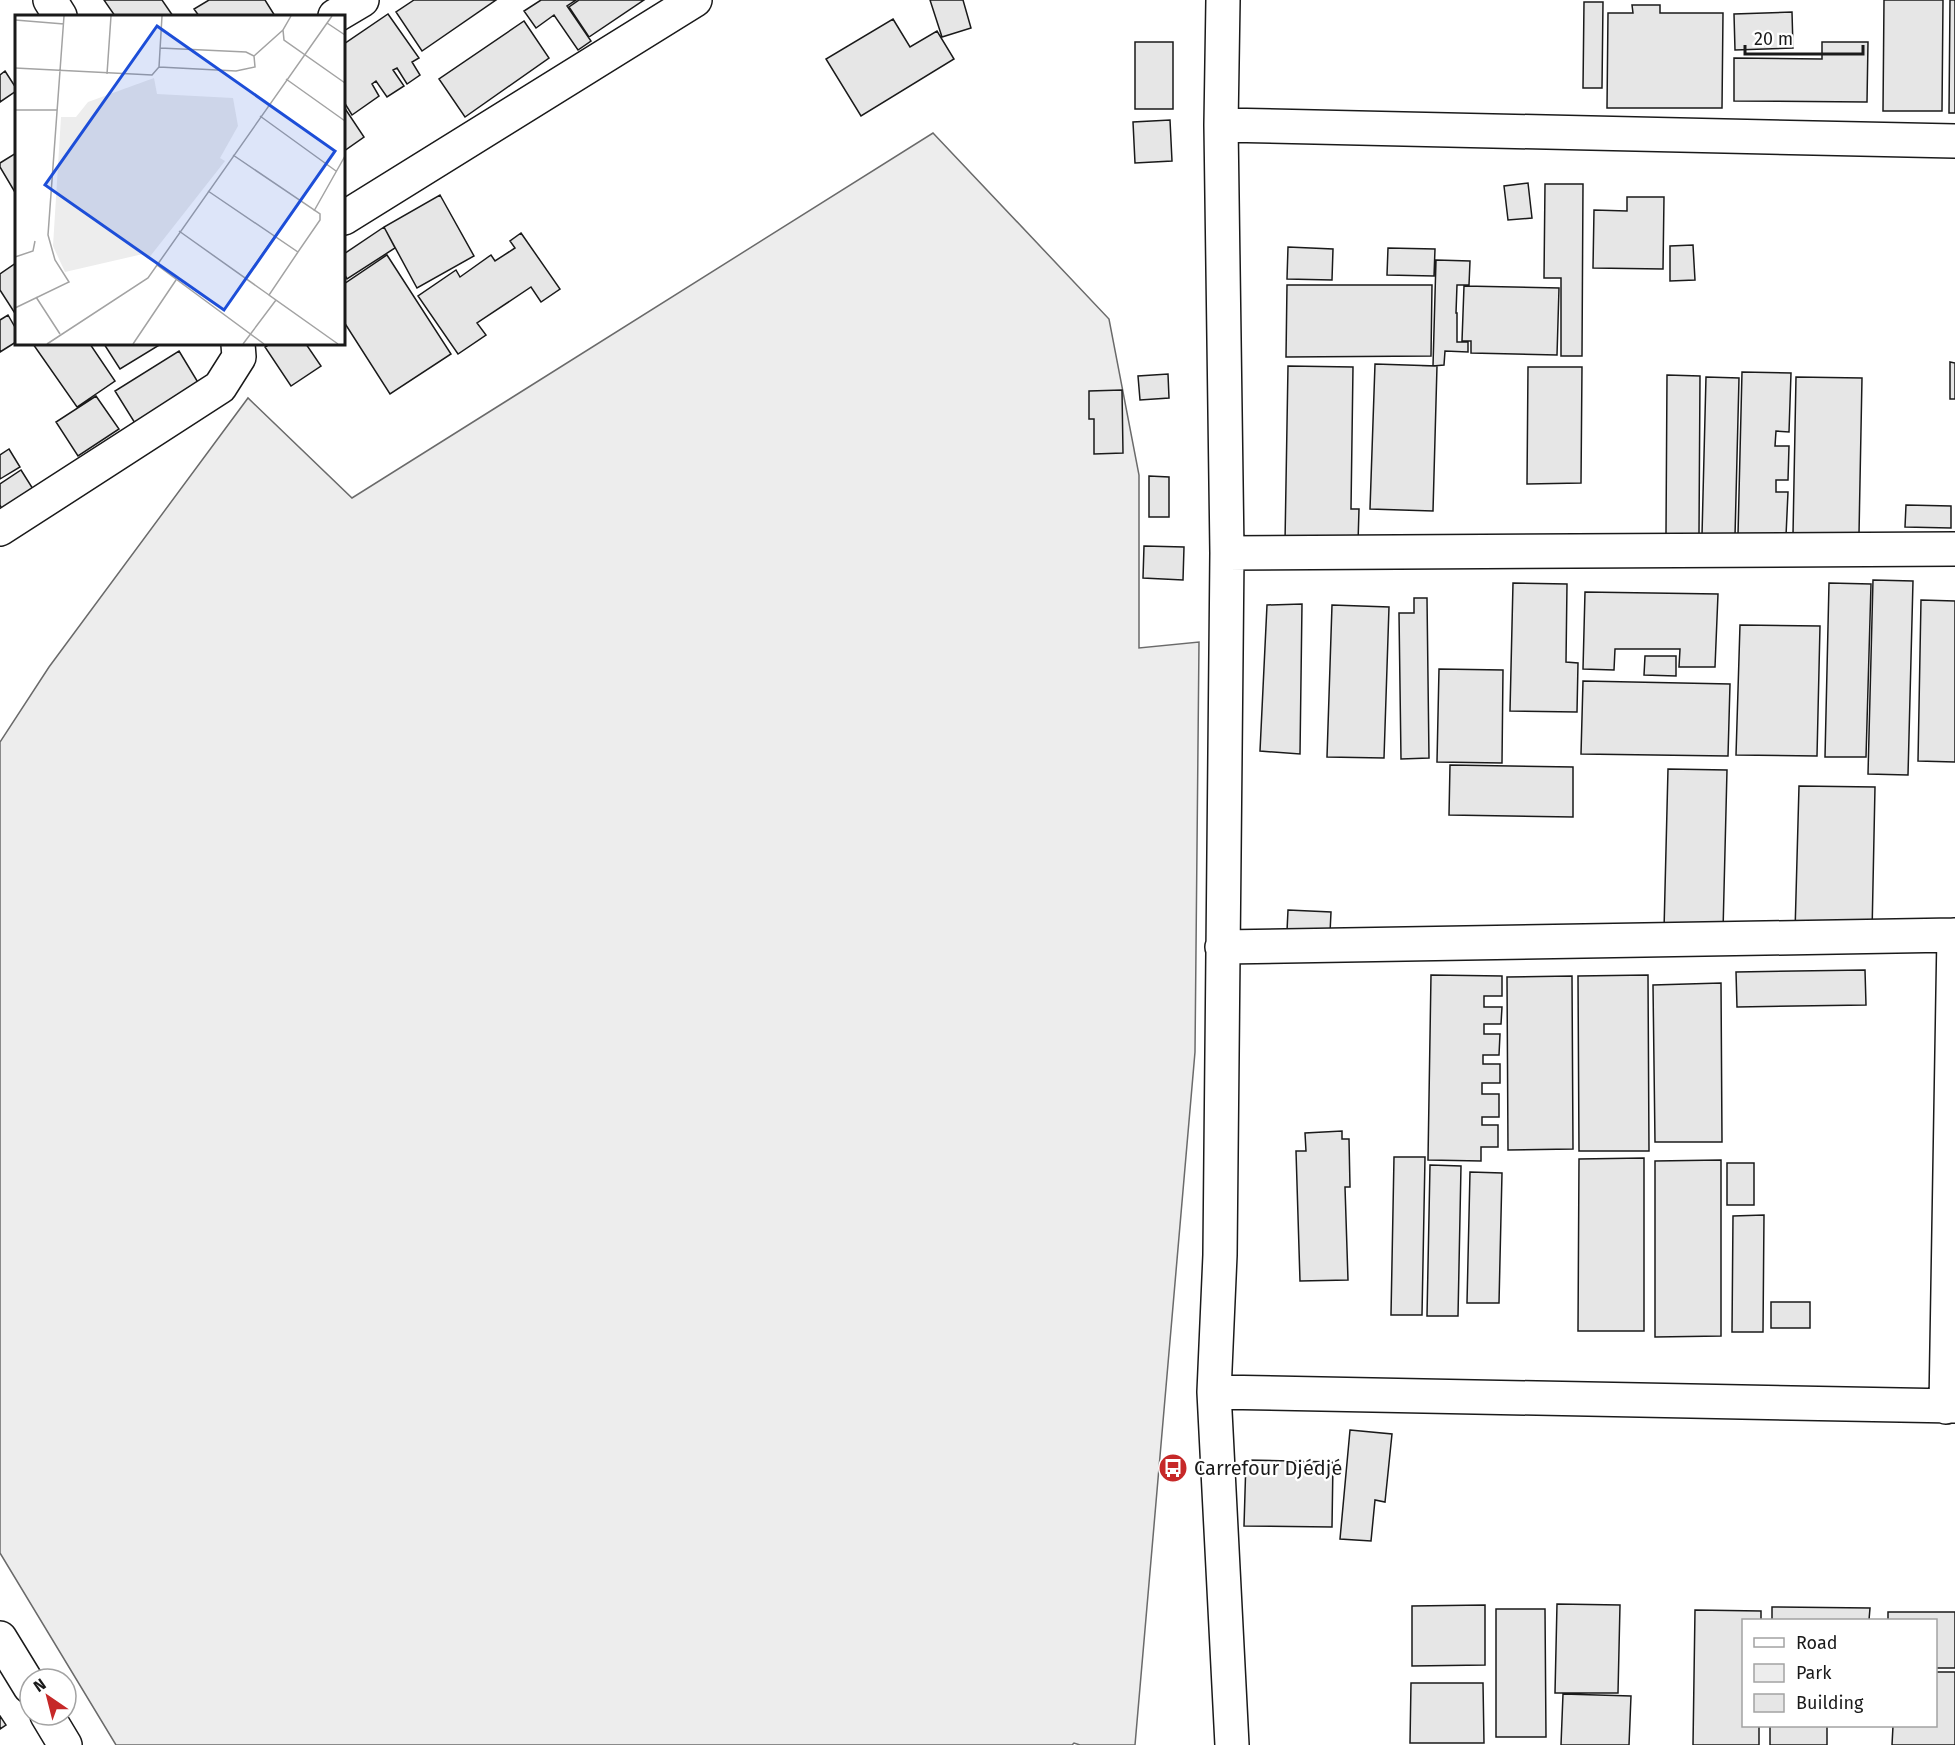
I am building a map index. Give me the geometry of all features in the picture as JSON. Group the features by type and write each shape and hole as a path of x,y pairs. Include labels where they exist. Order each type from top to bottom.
{"street":[{"path":"50,0 59,15"},
{"path":"337,15 362,0"},
{"path":"345,217 695,0"},
{"path":"1223,0 1221,125 1227,553 1220,1255 1214,1392 1232,1745"},
{"path":"1221,125 1955,141"},
{"path":"0,529 220,387 239,357 238,345"},
{"path":"1227,553 1955,549"},
{"path":"1214,1392 1951,1406 1954,935 1222,947"},
{"path":"0,1638 18,1667"},
{"path":"54,1727 65,1745"}],"green space":[{"path":"933,133 1109,319 1139,475 1139,648 1199,642 1195,1052 1135,1745 1080,1745 1074,1743 1072,1745 116,1745 78,1682 78,1667 69,1667 0,1553 0,742 49,667 248,398 352,498"}],"building":[{"path":"104,0 162,0 172,15 114,15"},
{"path":"209,0 265,0 274,15 198,15 194,9"},
{"path":"414,0 496,0 422,51 396,12"},
{"path":"541,0 576,0 567,6 591,41 578,50 554,15 536,28 524,11"},
{"path":"579,0 644,0 589,37 569,7"},
{"path":"930,0 963,0 971,28 942,37"},
{"path":"1884,0 1943,0 1942,111 1883,111"},
{"path":"1950,0 1955,0 1955,113 1949,113"},
{"path":"1584,2 1603,2 1602,88 1583,88"},
{"path":"1632,5 1660,5 1660,13 1723,13 1722,108 1607,108 1608,13 1633,13"},
{"path":"1792,12 1793,48 1735,50 1734,14"},
{"path":"388,14 419,58 412,62 420,75 407,84 397,68 393,70 404,86 387,97 376,81 372,84 379,96 352,115 345,104 345,43"},
{"path":"893,19 910,47 937,31 954,59 861,116 826,59"},
{"path":"524,21 549,58 465,117 439,79"},
{"path":"1135,42 1173,42 1173,109 1135,109"},
{"path":"1822,42 1868,42 1867,102 1734,101 1734,58 1822,59"},
{"path":"5,71 15,86 15,92 0,102 0,75"},
{"path":"345,108 364,137 345,150"},
{"path":"1170,120 1172,161 1135,163 1133,122"},
{"path":"15,154 15,192 0,167 0,163"},
{"path":"1528,183 1532,218 1508,220 1504,186"},
{"path":"1545,184 1583,184 1582,356 1561,356 1561,278 1544,278"},
{"path":"440,195 474,256 417,288 384,227"},
{"path":"1627,197 1664,197 1663,269 1593,268 1594,210 1627,211"},
{"path":"384,227 395,248 347,279 345,253"},
{"path":"521,233 560,289 541,302 531,287 477,323 486,335 458,354 418,296 456,270 460,277 491,255 495,261 515,248 510,241"},
{"path":"1693,245 1695,280 1670,281 1670,246"},
{"path":"1288,247 1333,249 1332,280 1287,279"},
{"path":"1388,248 1435,249 1434,276 1387,275"},
{"path":"387,255 451,354 390,394 345,324 345,283"},
{"path":"1436,260 1470,261 1469,285 1457,285 1456,313 1457,342 1468,342 1468,352 1445,351 1444,365 1433,366"},
{"path":"15,264 15,313 0,290 0,274"},
{"path":"1287,285 1432,285 1431,356 1286,357"},
{"path":"1464,286 1559,288 1557,355 1471,353 1471,341 1462,341"},
{"path":"8,315 15,327 15,343 0,352 0,320"},
{"path":"34,345 91,345 115,381 77,407"},
{"path":"105,345 159,345 120,369"},
{"path":"268,345 307,345 321,366 291,386 265,347"},
{"path":"179,351 202,389 138,428 115,391"},
{"path":"1950,362 1955,363 1955,399 1950,399"},
{"path":"1375,364 1437,366 1433,511 1370,509"},
{"path":"1288,366 1353,367 1351,509 1359,509 1358,543 1285,542"},
{"path":"1528,367 1582,367 1581,483 1527,484"},
{"path":"1742,372 1791,373 1789,432 1776,431 1775,446 1789,446 1788,480 1776,480 1776,492 1788,492 1786,536 1738,535"},
{"path":"1168,374 1169,398 1140,400 1138,376"},
{"path":"1667,375 1700,376 1699,534 1666,534"},
{"path":"1706,377 1739,378 1735,536 1702,535"},
{"path":"1796,377 1862,378 1859,534 1793,534"},
{"path":"1122,390 1123,453 1094,454 1094,419 1089,419 1089,391"},
{"path":"96,396 119,429 78,456 56,422"},
{"path":"9,449 20,467 0,479 0,455"},
{"path":"21,470 33,489 2,509 0,484"},
{"path":"1149,476 1169,477 1169,517 1149,517"},
{"path":"1906,505 1951,506 1951,528 1905,527"},
{"path":"1144,546 1184,547 1183,580 1143,578"},
{"path":"1873,580 1913,581 1908,775 1868,774"},
{"path":"1513,583 1567,584 1566,662 1578,663 1577,712 1510,711"},
{"path":"1829,583 1871,584 1866,757 1825,757"},
{"path":"1585,592 1718,594 1715,667 1679,667 1680,649 1615,649 1614,670 1583,669"},
{"path":"1414,598 1427,598 1429,758 1401,759 1399,613 1414,613"},
{"path":"1921,600 1955,601 1955,762 1918,761"},
{"path":"1302,604 1300,754 1260,751 1267,605"},
{"path":"1332,605 1389,607 1384,758 1327,757"},
{"path":"1740,625 1820,626 1817,756 1736,755"},
{"path":"1645,656 1676,656 1676,676 1644,675"},
{"path":"1439,669 1503,670 1502,763 1437,762"},
{"path":"1583,681 1730,684 1728,756 1581,754"},
{"path":"1450,765 1573,767 1573,817 1449,815"},
{"path":"1668,769 1727,770 1723,931 1664,930"},
{"path":"1799,786 1875,787 1872,933 1795,932"},
{"path":"1288,910 1331,912 1330,933 1287,931"},
{"path":"1865,970 1866,1005 1737,1007 1736,972"},
{"path":"1431,975 1502,976 1502,996 1484,996 1484,1007 1502,1007 1501,1024 1484,1024 1484,1034 1500,1034 1499,1055 1483,1055 1483,1064 1500,1064 1500,1083 1482,1083 1482,1094 1499,1094 1499,1117 1482,1117 1482,1125 1498,1125 1498,1147 1481,1147 1481,1161 1428,1160"},
{"path":"1648,975 1649,1151 1579,1151 1578,976"},
{"path":"1572,976 1573,1149 1508,1150 1507,977"},
{"path":"1721,983 1722,1142 1655,1142 1653,985"},
{"path":"1342,1131 1342,1139 1349,1139 1350,1187 1345,1187 1348,1280 1300,1281 1296,1151 1306,1151 1305,1133"},
{"path":"1394,1157 1425,1157 1422,1315 1391,1315"},
{"path":"1644,1158 1644,1331 1578,1331 1579,1159"},
{"path":"1721,1160 1721,1336 1655,1337 1655,1161"},
{"path":"1727,1163 1754,1163 1754,1205 1727,1205"},
{"path":"1430,1165 1461,1166 1458,1316 1427,1316"},
{"path":"1470,1172 1502,1173 1499,1303 1467,1303"},
{"path":"1764,1215 1763,1332 1732,1332 1733,1216"},
{"path":"1771,1302 1810,1302 1810,1328 1771,1328"},
{"path":"1350,1430 1392,1434 1385,1502 1375,1500 1371,1541 1340,1539"},
{"path":"1246,1460 1333,1462 1332,1527 1244,1526"},
{"path":"1557,1604 1620,1605 1618,1693 1555,1693"},
{"path":"1485,1605 1485,1665 1412,1666 1412,1606"},
{"path":"1772,1607 1870,1608 1869,1619 1772,1619"},
{"path":"1496,1609 1545,1609 1546,1737 1496,1737"},
{"path":"1695,1610 1761,1611 1761,1619 1742,1619 1742,1727 1759,1727 1759,1745 1693,1745"},
{"path":"1888,1612 1955,1612 1955,1668 1937,1668 1937,1619 1888,1619"},
{"path":"1937,1672 1955,1672 1955,1745 1892,1745 1893,1727 1937,1727"},
{"path":"1411,1683 1483,1683 1484,1743 1410,1743"},
{"path":"1563,1694 1631,1696 1629,1745 1561,1745"},
{"path":"0,1716 6,1725 0,1729"},
{"path":"1770,1727 1827,1727 1827,1745 1770,1745"}],"place":[{"name":"Carrefour Djédjé","path":"1173,1468"}]}
